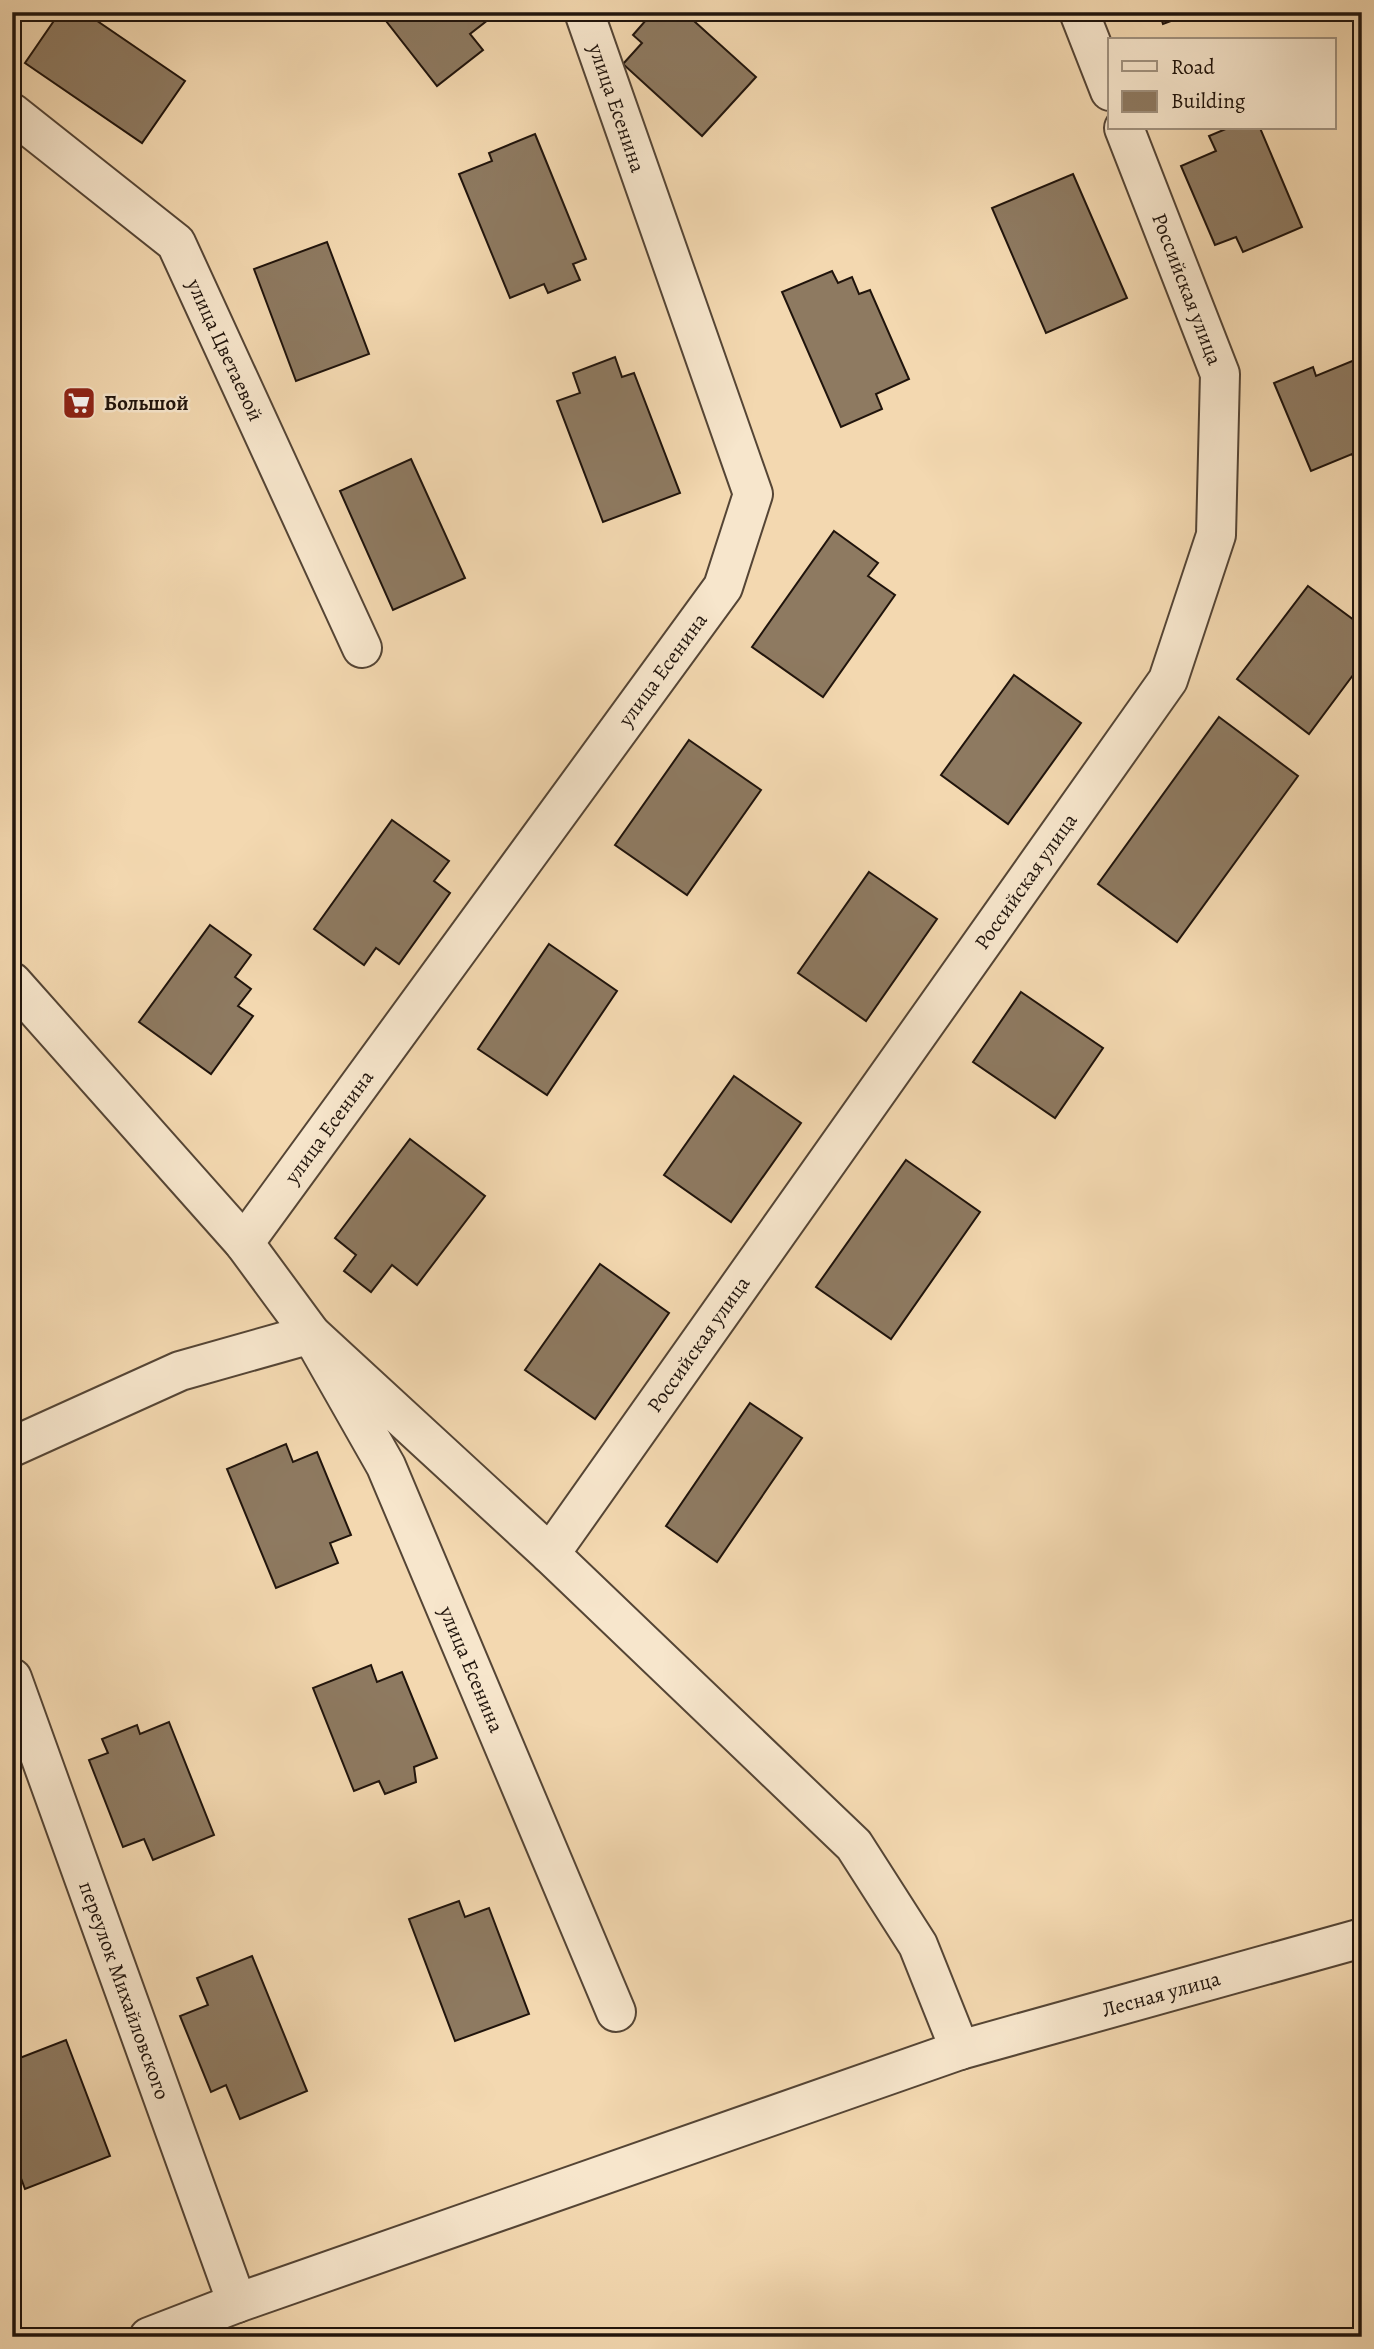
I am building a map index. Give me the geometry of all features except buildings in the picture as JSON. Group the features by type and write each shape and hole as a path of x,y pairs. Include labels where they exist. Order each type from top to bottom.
{"street":[{"name":"улица Есенина","path":"244,1244 723,587 753,494 584,12"},
{"path":"1079,12 1108,87"},
{"name":"улица Цветаевой","path":"12,113 176,243 362,648"},
{"name":"Российская улица","path":"550,1554 1168,680 1216,535 1220,374 1125,130"},
{"path":"12,982 244,1244 311,1335 550,1554 854,1845 918,1945 960,2050"},
{"name":"улица Есенина","path":"311,1335 386,1466 616,2012"},
{"path":"12,1447 180,1371 311,1335"},
{"name":"переулок Михайловского","path":"12,1678 237,2303"},
{"name":"Лесная улица","path":"149,2337 237,2303 960,2050 1362,1938"}],"place":[{"name":"Большой","path":"79,403"}]}
